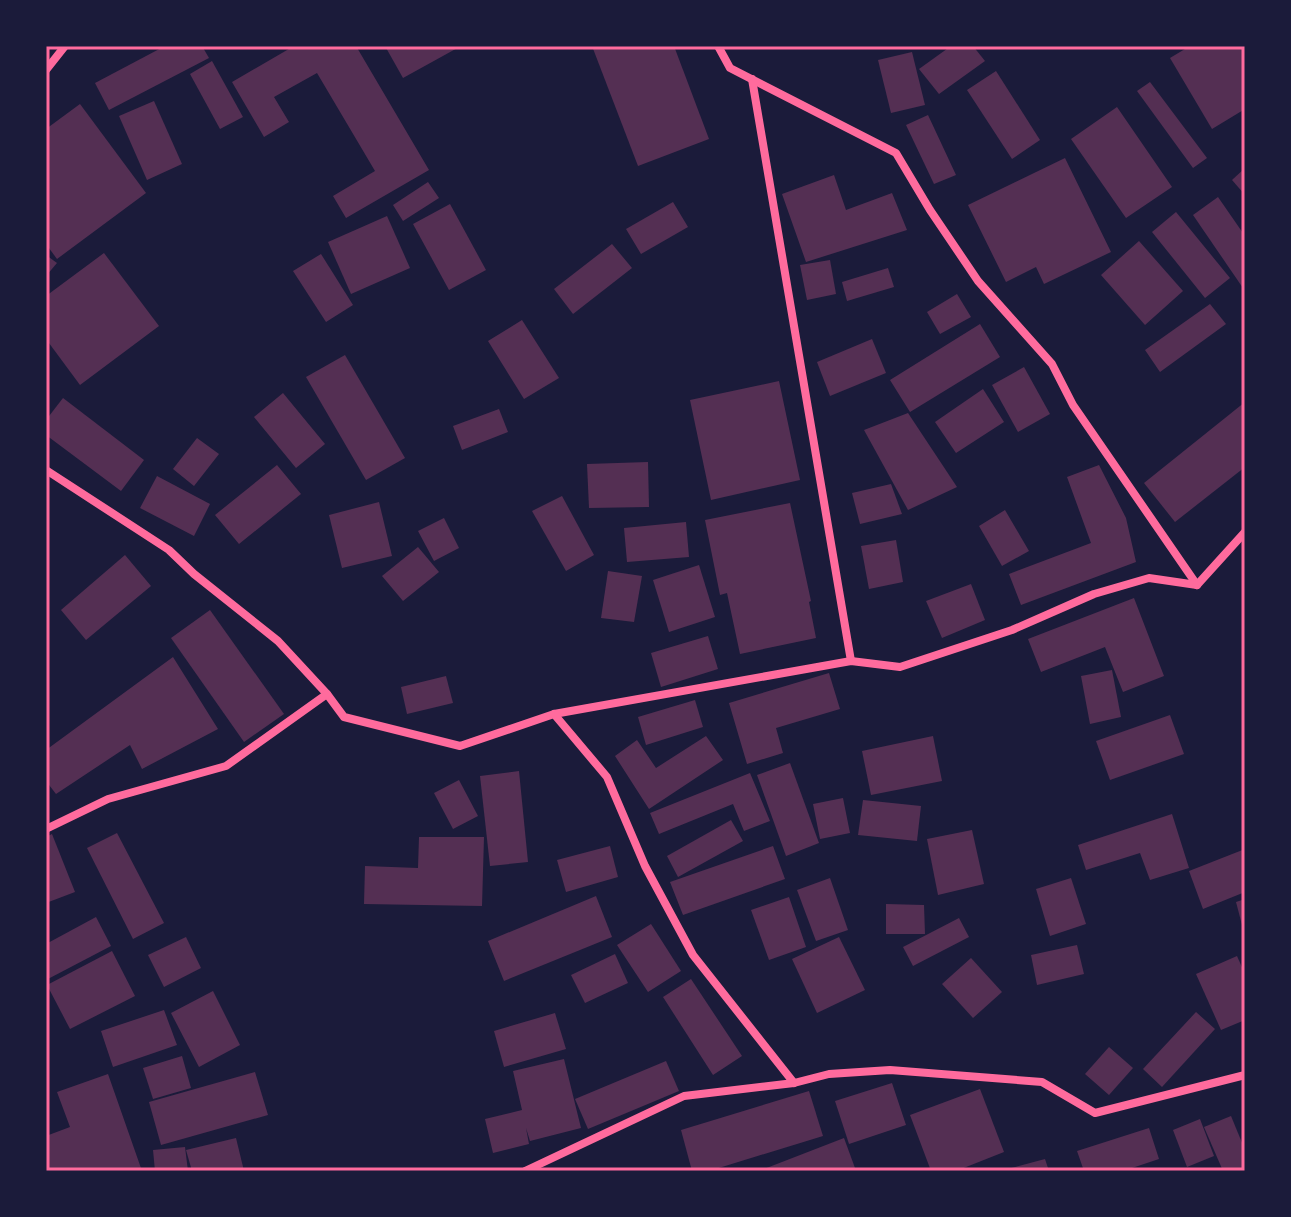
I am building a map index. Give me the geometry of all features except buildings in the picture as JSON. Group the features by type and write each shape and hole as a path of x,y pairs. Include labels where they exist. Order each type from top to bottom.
{"street":[{"path":"46,70 65,46"},
{"path":"718,46 730,68 896,153 978,281 1052,364 1073,405 1197,585"},
{"path":"752,79 851,661"},
{"path":"46,470 169,550 194,574 278,641 344,717 460,746 554,714 851,661 900,667 1012,630 1094,594 1149,578 1197,585"},
{"path":"1197,585 1245,532"},
{"path":"46,829 108,799 226,766 327,694"},
{"path":"554,714 607,777 645,866 693,955 794,1083"},
{"path":"525,1171 684,1096 794,1083 829,1074 890,1070 1042,1082 1095,1113 1245,1075"}]}
